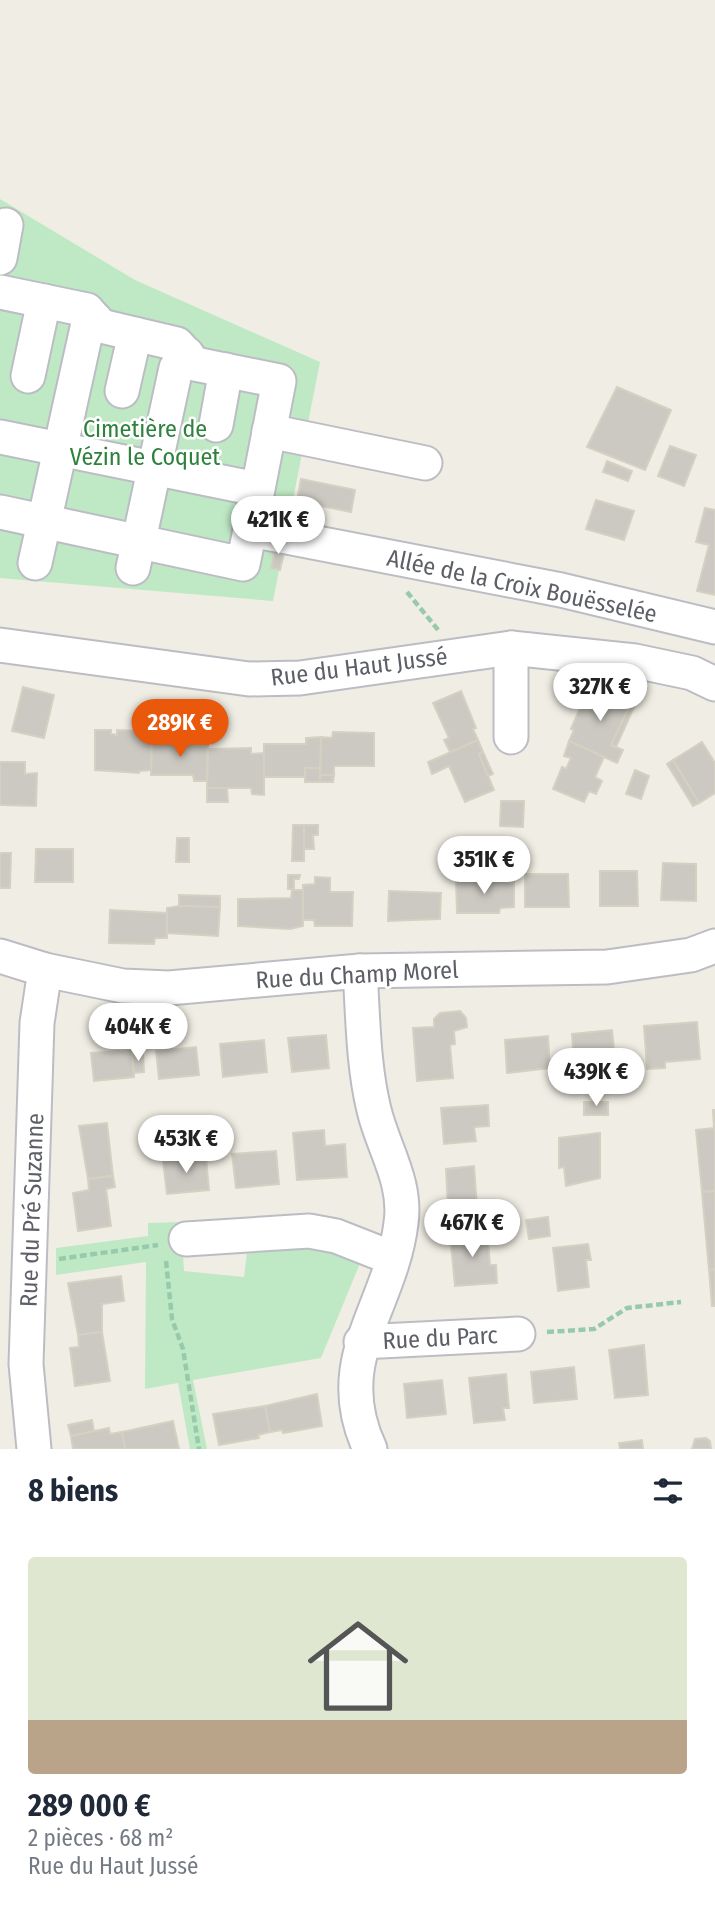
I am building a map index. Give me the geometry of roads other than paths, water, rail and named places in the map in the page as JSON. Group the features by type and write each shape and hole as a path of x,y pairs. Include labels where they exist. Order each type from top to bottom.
{"street":[{"path":"0,258 6,225"},
{"path":"0,292 87,310 101,326 177,344 195,364 279,381 243,564 136,555 46,522 0,512"},
{"path":"28,376 44,301"},
{"path":"35,563 87,328 96,320"},
{"path":"122,391 135,334"},
{"path":"136,555 176,368 187,354"},
{"path":"216,425 226,370"},
{"path":"269,431 425,464"},
{"path":"0,436 257,489"},
{"name":"Allée de la Croix Bouësselée","path":"250,530 402,562 561,590 715,627"},
{"path":"704,678 715,627"},
{"name":"Rue du Haut Jussé","path":"0,645 249,679 300,678 511,648 635,661 704,678"},
{"path":"511,648 511,737"},
{"name":"Rue du Champ Morel","path":"0,956 45,970 146,989 360,971 607,967 691,955 715,946"},
{"name":"Rue du Pré Suzanne","path":"34,1449 26,1364 37,1023 45,970"},
{"path":"360,971 366,1067 374,1112 396,1172 401,1196 401,1223 392,1258 361,1342 356,1370 355,1401 359,1426 370,1449"},
{"path":"175,1242 309,1231 336,1236 392,1258"},
{"name":"Rue du Parc","path":"361,1342 518,1334"}],"park label":[{"name":"Cimetière de Vézin le Coquet","path":"145,443"}]}
